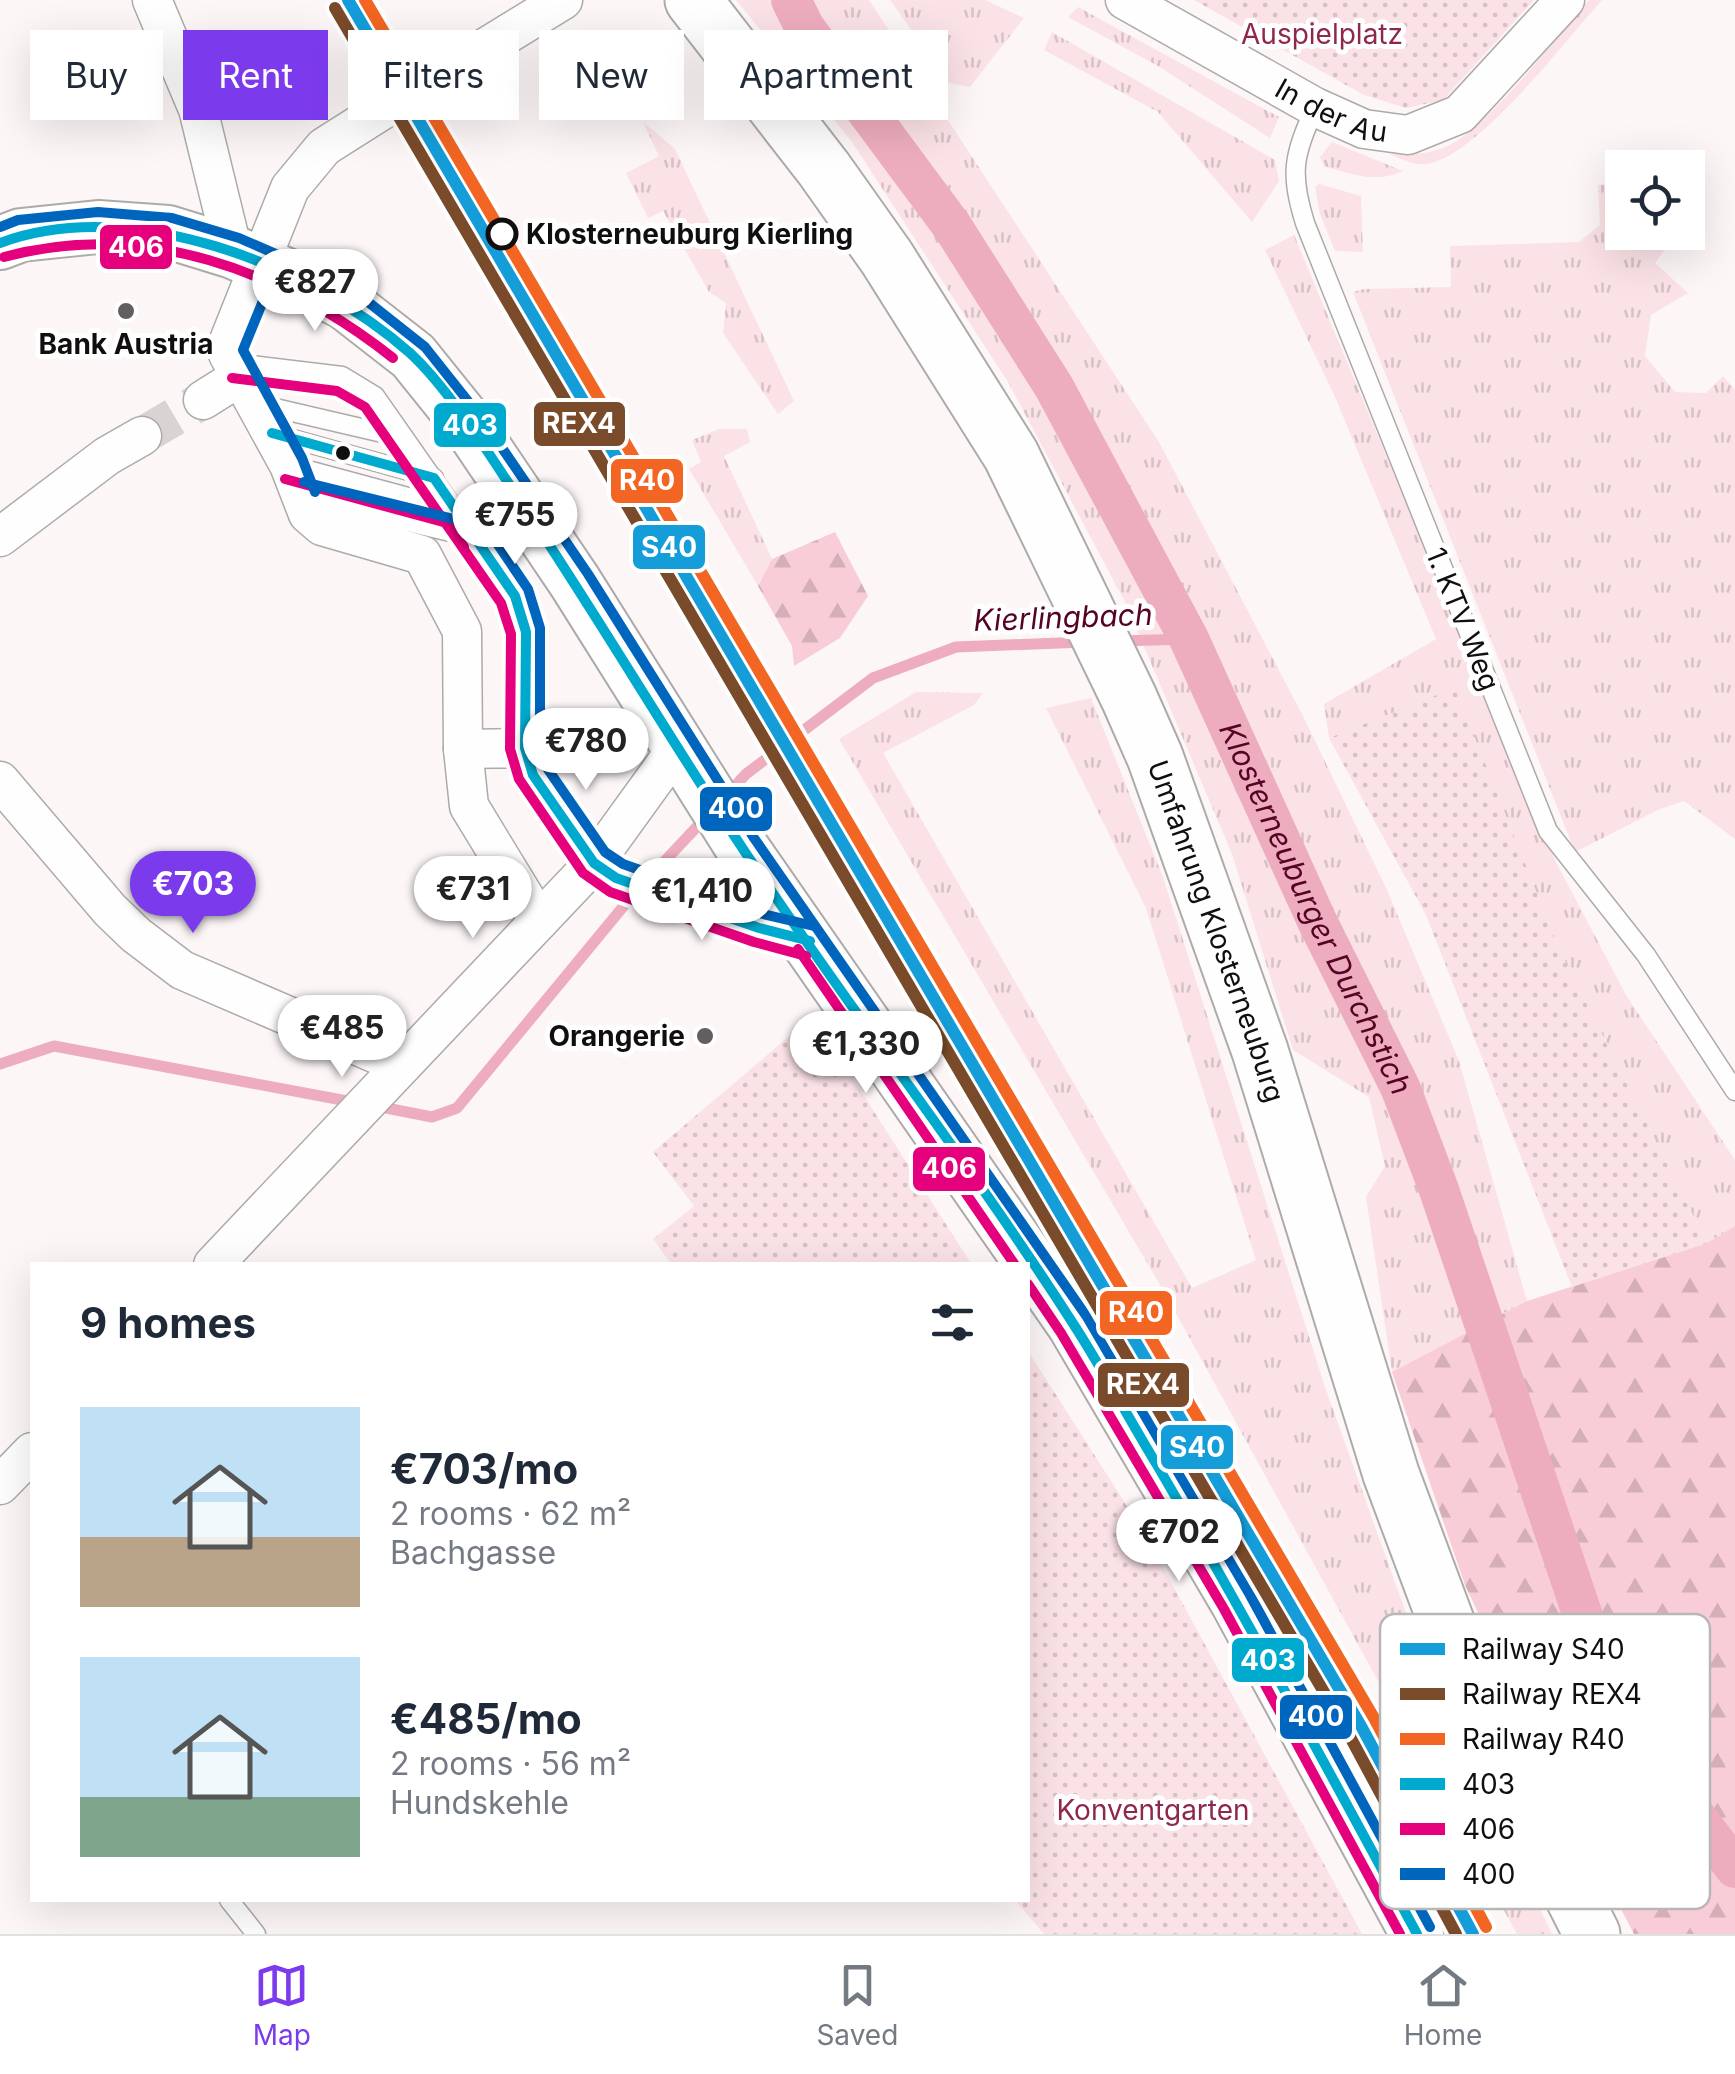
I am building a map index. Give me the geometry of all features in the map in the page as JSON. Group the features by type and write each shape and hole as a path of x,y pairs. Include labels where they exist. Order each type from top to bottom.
{"main road":[{"name":"Umfahrung Klosterneuburg","path":"693,0 888,258 1012,455 1129,698 1162,775 1260,1051 1397,1491 1444,1614"},
{"name":"Umfahrung Klosterneuburg","path":"1579,1909 1592,1934"}],"street":[{"path":"152,0 198,109 247,257"},
{"path":"514,30 563,0"},
{"name":"In der Au","path":"1125,0 1316,107 1364,129 1408,136 1460,114 1565,0"},
{"path":"274,438 228,343 247,257 290,188 324,147 367,120"},
{"path":"0,242 60,229 114,227 168,232 247,257 345,303 413,356 471,428 691,761 741,846 1074,1326 1238,1602 1380,1865"},
{"path":"202,400 274,438 422,555 462,631 463,750 469,806 539,921"},
{"path":"0,537 106,456 142,436"},
{"path":"463,750 525,748 533,775 605,871 758,928 810,942"},
{"path":"216,1262 539,921 605,871 691,761"},
{"path":"0,780 110,910 182,970 394,1074"},
{"path":"0,1485 30,1454"},
{"path":"1404,1909 1417,1934"}],"lane":[{"name":"1. KTV Weg","path":"1316,107 1294,162 1301,208 1548,831 1646,955 1735,1091"},
{"path":"274,438 342,376 375,396 514,596 526,632 525,748"},
{"path":"274,438 404,438"},
{"path":"274,438 434,478"},
{"path":"274,438 456,510"},
{"path":"274,438 476,538"},
{"path":"231,1902 256,1934"}],"green space":[{"path":"736,0 869,0 889,30 761,30"},
{"path":"890,0 985,0 1024,18 970,87 948,82 948,30 911,30"},
{"name":"Auspielplatz","path":"1194,0 1534,0 1443,100 1406,108 1364,95"},
{"path":"1589,0 1602,0 1520,94 1471,140 1448,156 1427,164 1390,154 1430,152 1460,139 1499,104"},
{"path":"1078,7 1279,117 1270,138 1158,66 1068,17"},
{"path":"1052,32 1275,160 1279,181 1252,222 1158,112 1044,50"},
{"path":"834,120 948,120 1159,442 1303,716 1387,890 1459,1061 1527,1301 1392,1372 1366,1197 1385,1166 1369,1097 1293,1050 1232,854 1125,602 1008,382"},
{"path":"643,122 675,149 794,401 778,414 723,333 726,303 709,292 663,211 648,218 626,173 659,156"},
{"path":"1332,142 1403,171 1373,177 1324,166 1320,157"},
{"path":"1319,184 1361,196 1363,252 1335,251 1320,214 1315,187"},
{"path":"1598,185 1605,185 1605,250 1665,250 1655,263 1688,293 1651,315 1645,356 1675,392 1706,393 1723,376 1735,390 1735,839 1684,801 1575,852 1353,292 1451,287 1450,246 1579,242 1600,225"},
{"path":"1294,235 1555,860 1626,995 1735,1160 1735,1226 1707,1243 1560,951 1455,689 1329,738 1324,704 1436,639 1335,397 1265,250"},
{"path":"719,429 747,429 750,442 724,456 772,559 758,586 689,469 701,462 692,440"},
{"path":"835,532 868,596 840,638 794,666 792,646 758,586 772,559"},
{"path":"1455,688 1560,951 1707,1243 1572,1287 1426,915 1329,738"},
{"path":"916,692 983,693 974,705 883,753 1192,1288 1256,1260 1146,908 1046,708 1091,698 1163,877 1325,1387 1406,1614 1380,1614 1380,1685 1166,1295 839,739"},
{"path":"813,1016 970,1262 670,1262 653,1239 694,1206 653,1152"},
{"path":"1735,1226 1735,1934 1634,1934 1621,1909 1710,1909 1710,1614 1479,1614 1465,1585 1392,1372 1527,1301 1707,1243"},
{"name":"Konventgarten","path":"1030,1354 1146,1536 1362,1934 1044,1934 1017,1902 1030,1902"},
{"path":"1503,1909 1540,1909 1552,1934 1517,1934"}],"waterway":[{"name":"Klosterneuburger Durchstich","path":"791,0 805,28 952,226 1054,387 1189,639 1317,921 1400,1087 1438,1187 1582,1614"},
{"name":"Kierlingbach","path":"1118,641 1189,639"},
{"name":"Kierlingbach","path":"726,796 746,774 873,678 956,647 1085,642"},
{"name":"Kierlingbach","path":"376,1106 432,1117 457,1108 632,896 706,817"},
{"name":"Kierlingbach","path":"0,1064 54,1046 358,1103"},
{"name":"Klosterneuburger Durchstich","path":"1710,1835 1735,1868"}],"tunnel":[{"path":"142,436 203,400"}],"rail line":[{"name":"S40","path":"348,0 1380,1761"},
{"name":"R40","path":"365,0 1380,1729"},
{"name":"REX4","path":"335,8 1380,1793"},
{"name":"REX4","path":"1443,1909 1456,1934"},
{"name":"S40","path":"1460,1909 1473,1934"},
{"name":"R40","path":"1476,1909 1486,1927"}],"transit line":[{"name":"400","path":"0,227 18,220 98,212 172,218 239,238 353,290 425,347 483,420 588,574 754,838 1087,1317 1250,1595 1380,1835"},
{"name":"403","path":"0,243 51,230 105,227 161,233 217,247 271,267 369,321 410,353 440,385 483,444 782,906 1074,1325 1224,1581 1380,1866"},
{"name":"406","path":"4,257 57,247 109,244 160,249 209,260 258,277 305,300 393,358"},
{"name":"400","path":"276,269 243,350 302,458 315,492"},
{"name":"406","path":"232,378 337,391 365,407 501,603 511,634 510,749 519,779 583,873 610,892 806,956"},
{"name":"403","path":"272,433 434,478 515,596 526,632 525,748 533,775 594,863 616,878 759,928 810,941"},
{"name":"406","path":"285,479 447,523 464,547"},
{"name":"400","path":"304,482 486,527 528,589 540,628 540,746 547,768 605,852 623,864 763,914 814,926"},
{"name":"406","path":"798,949 1013,1262"},
{"name":"406","path":"1030,1287 1224,1609 1380,1897"},
{"name":"406","path":"1386,1909 1400,1934"},
{"name":"403","path":"1403,1909 1417,1934"},
{"name":"400","path":"1420,1909 1430,1927"}],"place":[{"name":"Klosterneuburg Kierling","path":"502,234"},
{"name":"Bank Austria","path":"126,311"},
{"name":"Orangerie","path":"705,1036"}]}
